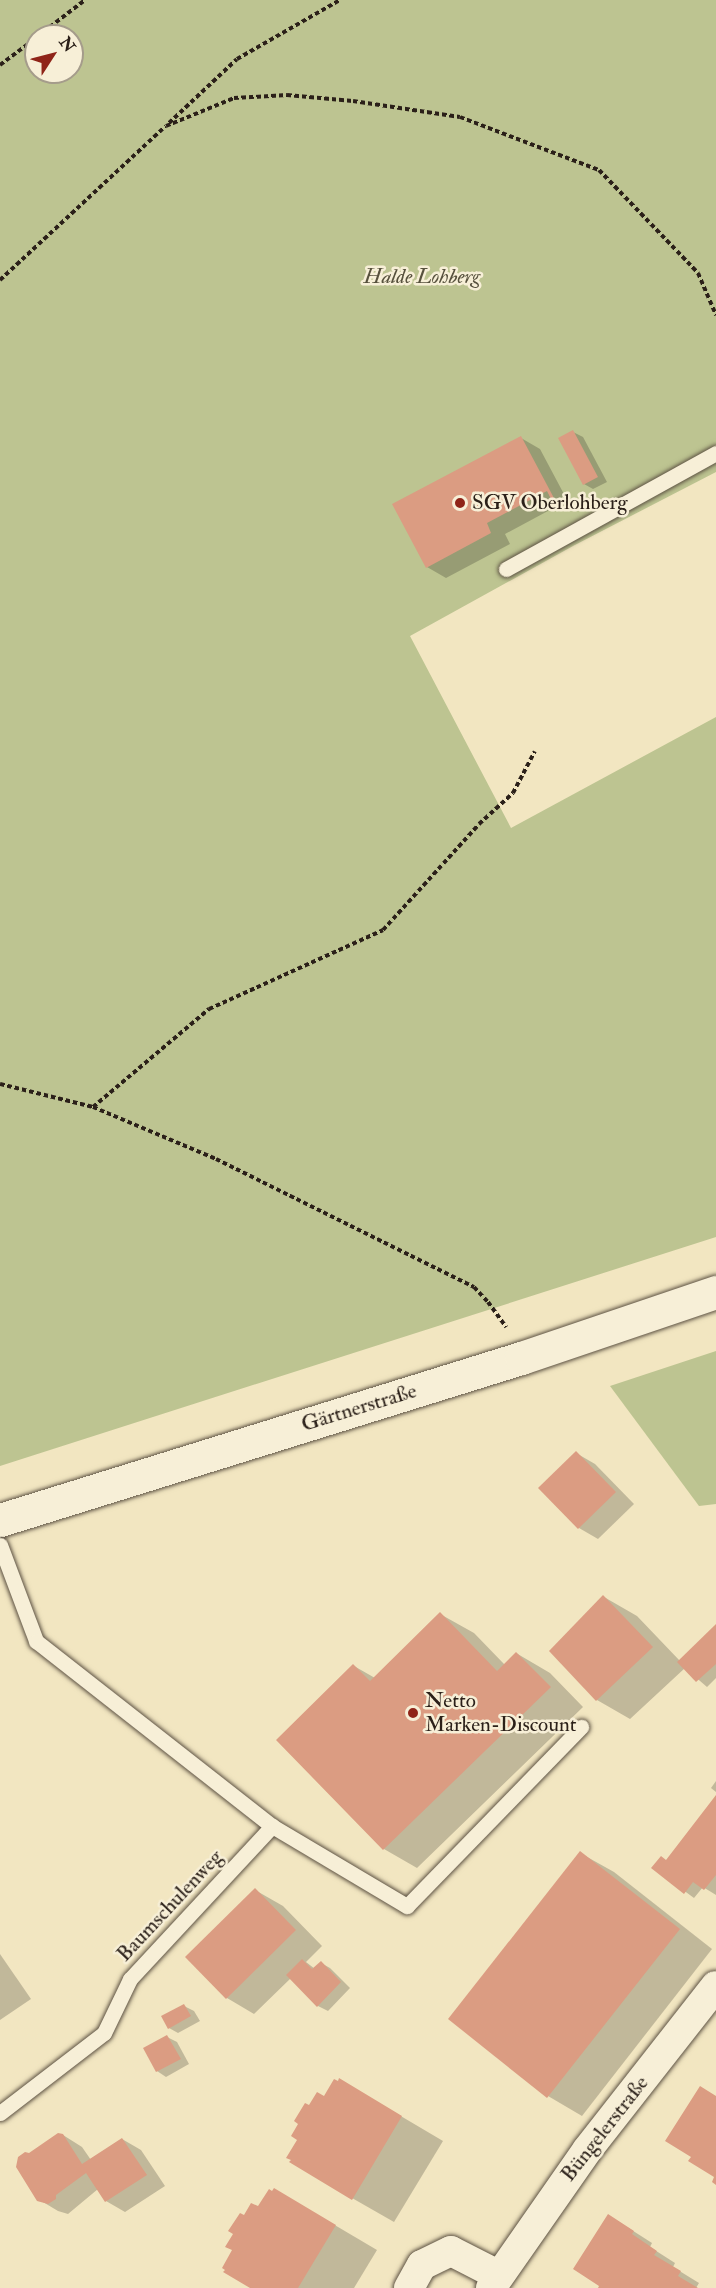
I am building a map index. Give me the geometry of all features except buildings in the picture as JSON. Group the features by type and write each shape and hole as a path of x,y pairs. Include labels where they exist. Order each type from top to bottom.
{"main road":[{"name":"Gärtnerstraße","path":"0,1520 521,1358 716,1292"}],"street":[{"name":"Büngelerstraße","path":"409,2288 422,2265 451,2251 494,2282 588,2149 716,1986"}],"lane":[{"path":"506,568 716,453"},
{"path":"0,1545 36,1641 272,1826 407,1906 580,1727"},
{"name":"Baumschulenweg","path":"0,2113 105,2033 130,1979 272,1826"}],"path":[{"path":"54,24 86,0"},
{"path":"0,280 237,59 339,0"},
{"path":"0,65 24,47"},
{"path":"166,126 234,98 287,95 354,101 460,117 600,170 698,273 716,315"},
{"path":"93,1107 209,1009 383,930 479,824 513,793 535,751"},
{"path":"0,1084 93,1107 216,1159 474,1287 504,1322 521,1358"}],"green space":[{"name":"Halde Lohberg","path":"0,0 716,0 716,472 573,546 410,636 511,828 716,717 716,1237 0,1466"},
{"path":"716,1351 716,1504 699,1506 610,1386"}],"place":[{"name":"SGV Oberlohberg","path":"460,503"},
{"name":"Netto Marken-Discount","path":"413,1713"}]}
